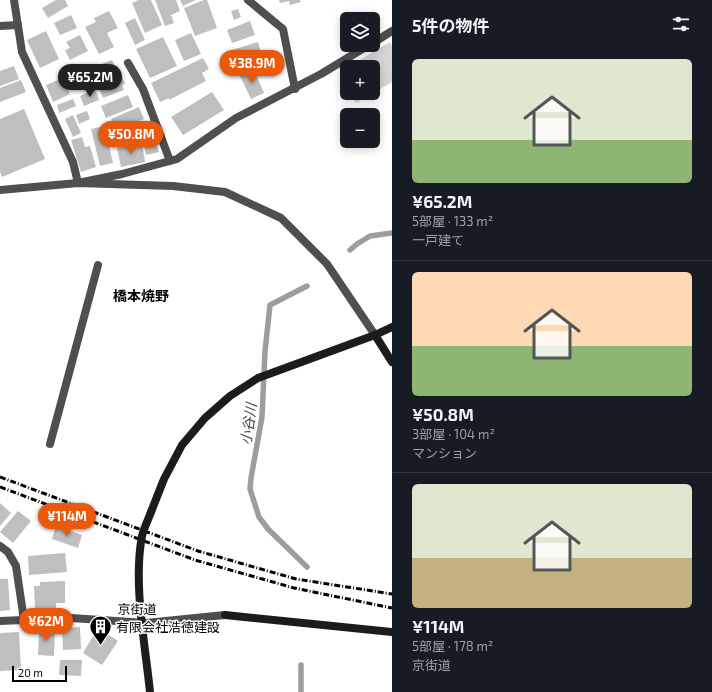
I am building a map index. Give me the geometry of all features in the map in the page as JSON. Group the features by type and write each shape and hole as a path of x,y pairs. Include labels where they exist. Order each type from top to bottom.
{"street":[{"path":"14,0 22,52 73,162 78,183"},
{"path":"248,0 283,29 295,89"},
{"path":"0,26 18,25"},
{"path":"380,39 392,31"},
{"path":"0,190 78,183 177,160 236,118 295,89 357,52"},
{"path":"128,63 143,89 170,161"},
{"path":"78,183 173,186 225,192 282,218 327,264 392,362"},
{"path":"50,444 98,265"},
{"path":"150,692 140,595 139,561 142,534 164,479 182,445 204,418 230,396 258,378 375,335 392,326"},
{"path":"0,546 8,552 16,566 24,620"},
{"name":"京街道","path":"0,622 71,618 146,623 224,615 392,632"}],"shaded area":[{"path":"390,42 392,46 392,82 380,89 380,60 360,60 373,52 380,52 380,48"},
{"path":"354,100 361,100 356,103"}],"building":[{"path":"56,0 65,0 68,6 48,18 42,8"},
{"path":"138,0 151,0 162,25 145,33 132,3"},
{"path":"155,0 176,0 180,11 171,15 174,23 165,26"},
{"path":"180,0 196,0 183,6"},
{"path":"207,0 217,28 195,36 184,8"},
{"path":"279,0 300,0 301,2 290,5 289,1 280,3"},
{"path":"238,9 241,17 234,20 231,11"},
{"path":"109,11 118,28 107,33 114,47 99,54 85,27 96,22 94,18"},
{"path":"71,15 77,28 60,35 54,23"},
{"path":"135,18 145,40 135,45 125,23"},
{"path":"250,21 255,35 232,43 227,30"},
{"path":"46,31 59,59 40,68 27,40"},
{"path":"191,33 201,54 184,61 175,40"},
{"path":"80,35 88,51 70,60 65,50 70,48 66,42"},
{"path":"163,37 177,66 150,78 136,49"},
{"path":"258,42 263,61 237,68 232,50"},
{"path":"203,58 209,69 202,73 206,81 169,100 169,98 160,102 151,83"},
{"path":"112,60 115,66 117,65 125,84 122,85 124,90 103,98 97,84 86,89 81,78 88,75 86,70"},
{"path":"14,66 19,79 0,86 0,71"},
{"path":"254,70 264,93 251,99 240,76"},
{"path":"63,78 70,94 53,102 46,85"},
{"path":"21,80 26,92 0,102 0,88"},
{"path":"95,89 99,100 84,106 80,96"},
{"path":"212,92 224,110 183,135 171,117"},
{"path":"128,95 133,107 106,118 101,106"},
{"path":"73,99 76,106 59,113 57,105"},
{"path":"139,107 144,119 116,131 111,119"},
{"path":"24,109 45,159 2,177 0,172 0,119"},
{"path":"87,111 90,119 79,124 76,115"},
{"path":"73,115 81,133 73,137 65,119"},
{"path":"147,121 153,133 136,140 134,136 130,138 129,136 123,139 120,132"},
{"path":"104,126 113,163 100,166 91,129"},
{"path":"82,137 85,147 90,146 96,167 81,172 71,140"},
{"path":"155,139 159,152 146,155 143,142"},
{"path":"142,142 145,162 121,167 117,148"},
{"path":"0,503 11,513 0,526"},
{"path":"18,511 31,521 13,543 0,532"},
{"path":"56,526 82,535 78,548 52,539"},
{"path":"65,553 67,572 29,575 28,556"},
{"path":"0,579 8,579 10,610 0,611"},
{"path":"65,581 65,603 56,603 56,608 35,609 34,586 40,586 40,582"},
{"path":"80,627 81,649 63,650 62,628"},
{"name":"有限会社浩徳建設","path":"98,628 118,641 102,665 83,653"},
{"path":"39,629 55,630 54,656 38,655"},
{"path":"19,632 21,670 0,671 0,633"},
{"path":"60,660 82,660 81,676 59,675"}],"waterway":[{"path":"350,250 370,236 392,233"},
{"name":"小谷川","path":"307,286 270,305 265,351 262,417 250,489 259,517 268,529 307,567"},
{"path":"301,665 301,692"}],"railway":[{"path":"0,477 198,551 296,579 392,594"},
{"path":"0,487 195,560 294,588 392,608"}],"place":[{"name":"有限会社浩徳建設","path":"100,646"}],"district":[{"name":"橋本焼野","path":"141,295"}]}
